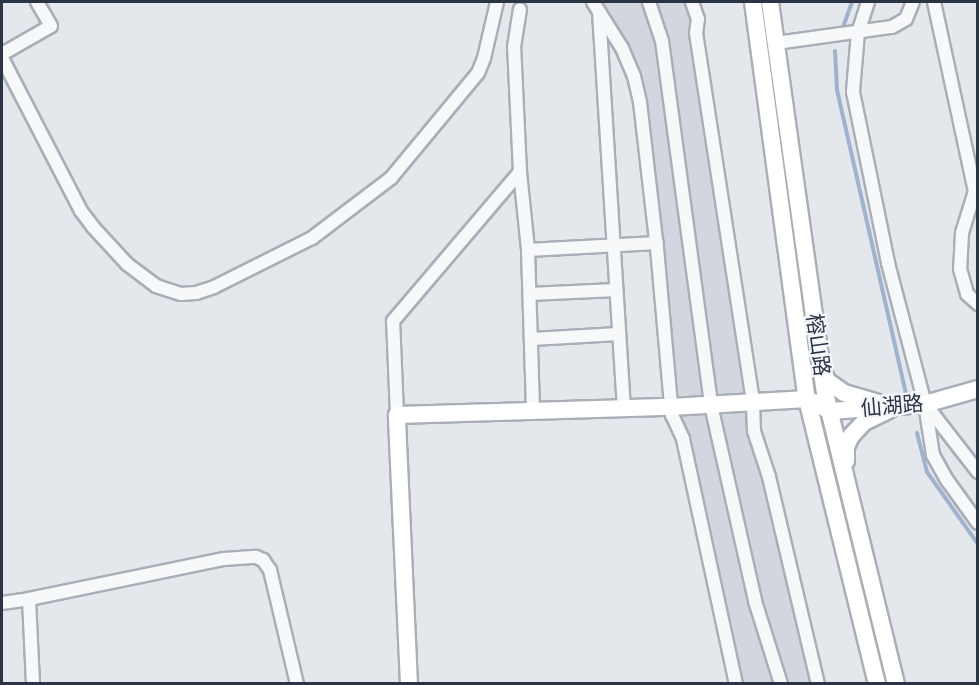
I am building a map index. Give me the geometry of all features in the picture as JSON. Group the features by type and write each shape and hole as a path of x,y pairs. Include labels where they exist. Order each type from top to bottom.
{"main road":[{"name":"榕山路","path":"753,2 807,399 877,684"},
{"name":"榕山路","path":"770,2 822,368 896,684"},
{"path":"822,368 827,381 844,393 866,401 899,406"},
{"path":"787,399 805,381"},
{"name":"仙湖路","path":"807,399 831,411 925,404 978,388"},
{"path":"787,399 802,408 813,423"},
{"path":"409,684 398,416 671,407 807,399"},
{"path":"846,474 846,447 851,436 864,422 899,406"}],"street":[{"path":"37,2 51,26 2,56 81,211 127,264 156,286 181,294 196,293 214,287 312,238 391,178 478,73 484,58 496,2"},
{"path":"649,2 663,41 711,405 755,601 781,684"},
{"path":"692,2 698,19 696,33 753,403 754,431 769,477 818,684"},
{"path":"868,2 858,32 854,64 855,105 888,263 925,404 936,461 978,524"},
{"path":"776,43 886,29 903,22 913,2"},
{"path":"934,2 975,191 962,233 960,269 967,294 978,303"},
{"path":"596,6 622,48 634,76 640,102 657,243 672,415 683,439 736,684"},
{"path":"596,6 624,408"},
{"path":"520,9 514,47 520,172 528,250 533,411"},
{"path":"398,416 393,321 520,172"},
{"path":"528,250 657,243"},
{"path":"530,294 616,291"},
{"path":"532,339 618,334"},
{"path":"925,404 978,472"},
{"path":"2,603 29,600 224,559 256,557 263,560 270,570 297,684"},
{"path":"29,600 33,684"}],"shaded area":[{"path":"593,2 692,2 753,403 818,683 736,683 674,421 634,76"}],"waterway":[{"path":"843,27 852,2"},
{"path":"835,51 837,90 906,393"},
{"path":"917,433 927,472 978,544"}]}
